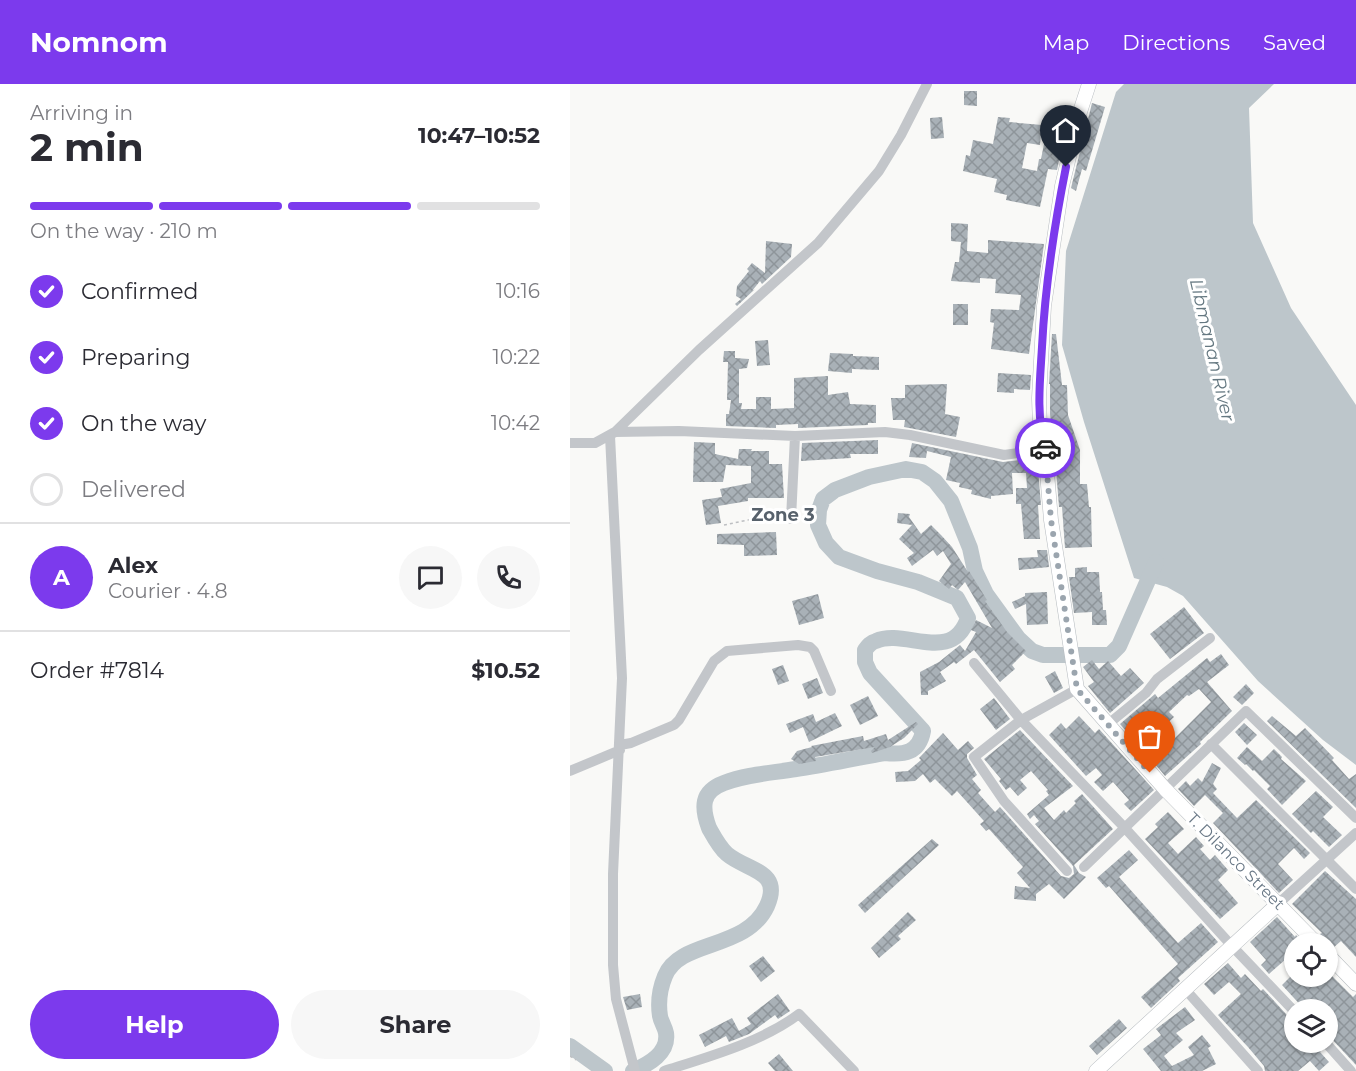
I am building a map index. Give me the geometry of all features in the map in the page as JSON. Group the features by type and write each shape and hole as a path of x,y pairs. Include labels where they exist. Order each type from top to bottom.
{"main road":[{"path":"1077,689 1051,520 1045,449 1040,428 1039,398 1044,306 1066,167 1089,84"},
{"name":"T. Dilanco Street","path":"1077,689 1165,789 1307,933"},
{"path":"1098,1071 1279,903"},
{"path":"1338,965 1356,984"}],"street":[{"path":"570,443 595,443 612,434 699,350 818,243 879,171 901,135 927,84"},
{"path":"612,434 679,431 795,435 885,432 1004,455 1045,449"},
{"path":"612,434 621,643 620,748 613,874 613,965 616,999 634,1068"},
{"path":"791,519 795,435"},
{"path":"1107,724 1146,693 1157,679 1210,638"},
{"path":"570,771 674,725 680,720 714,661 727,651 798,645 810,647 814,651 831,691"},
{"path":"974,663 1021,720 1124,827 1284,1001"},
{"path":"1067,871 1004,801 974,757 1021,720 1077,689"},
{"path":"1084,867 1246,711 1356,818"},
{"path":"1210,744 1356,889"},
{"path":"1279,903 1356,833"},
{"path":"1185,989 1258,1071"},
{"path":"664,1071 741,1044 789,1022 799,1014 854,1071"},
{"path":"1335,1053 1351,1071"}],"path":[{"path":"724,525 753,519 791,519"},
{"path":"570,1056 576,1060"}],"water":[{"name":"Libmanan River","path":"1124,84 1274,84 1249,108 1253,223 1291,308 1356,405 1356,765 1323,740 1258,681 1183,596 1167,587 1134,578 1062,345 1066,251 1116,92"}],"building":[{"path":"964,91 977,91 977,106 964,105"},
{"path":"1092,103 1105,107 1086,171 1082,169 1076,191 1071,188"},
{"path":"942,117 944,138 931,139 930,118"},
{"path":"998,117 1010,118 1009,122 1042,125 1040,145 1027,143 1022,168 1037,171 1044,144 1062,147 1057,170 1048,169 1040,207 1006,200 1007,195 994,192 997,179 963,171 966,155 970,156 973,140 993,144"},
{"path":"951,223 968,224 967,251 988,253 988,240 1044,244 1029,354 991,349 994,323 990,322 991,309 1019,310 1021,295 995,293 996,279 980,278 980,283 951,281 955,262 959,262 961,242 951,241"},
{"path":"766,241 792,244 791,257 762,284 760,281 737,306 735,304 741,299 736,296 737,286 749,271 747,269 752,263 765,273"},
{"path":"953,304 968,304 968,325 953,325"},
{"path":"1052,334 1056,334 1062,385 1067,385 1068,415 1080,450 1080,484 1087,484 1089,507 1091,507 1092,547 1065,548 1055,456 1065,455 1063,439 1053,440 1050,414"},
{"path":"768,340 770,365 757,366 755,341"},
{"path":"724,351 735,351 735,358 749,359 747,368 739,369 741,409 756,409 756,397 771,397 771,409 794,408 794,378 828,376 828,395 848,392 850,404 876,405 876,423 798,428 798,424 776,425 776,428 726,426 726,414 729,414 731,400 727,400 728,362 723,362"},
{"path":"830,353 879,357 879,370 852,369 852,373 828,371"},
{"path":"998,373 1031,375 1030,390 1014,389 1014,393 997,392"},
{"path":"947,384 945,414 960,417 956,437 904,427 905,420 893,420 891,398 905,398 905,385"},
{"path":"878,440 878,454 850,454 851,458 801,461 802,443"},
{"path":"694,442 715,443 715,454 738,459 739,449 769,451 769,464 782,464 784,498 748,498 748,501 718,506 721,523 706,525 702,500 722,497 720,489 751,483 751,466 726,465 723,482 693,482"},
{"path":"912,443 1003,462 1037,458 1041,505 1038,505 1040,539 1024,539 1021,504 1016,504 1016,488 1027,488 1026,473 1012,473 1013,494 991,496 991,499 971,494 972,490 959,487 960,483 946,480 951,457 927,451 926,458 909,457"},
{"path":"898,513 910,514 909,517 921,534 931,525 941,535 969,571 987,600 985,601 1007,632 1026,651 1012,665 1015,669 1000,682 974,650 956,664 954,662 940,672 946,681 928,691 928,695 921,695 920,672 939,662 960,645 965,651 976,632 971,630 976,620 992,628 965,582 958,590 952,585 949,589 939,581 951,564 943,551 937,556 933,550 912,566 907,558 914,553 899,539 912,525 897,523"},
{"path":"776,532 777,555 744,556 744,545 717,544 717,534"},
{"path":"1037,550 1047,550 1049,567 1019,570 1018,558 1038,557"},
{"path":"1087,567 1087,572 1099,572 1100,592 1102,592 1103,610 1106,610 1107,625 1092,625 1092,612 1074,613 1069,577 1075,577 1075,568"},
{"path":"1047,592 1048,624 1027,625 1026,604 1015,609 1012,602 1025,596 1025,593"},
{"path":"818,594 824,618 799,625 792,601"},
{"path":"1184,607 1204,633 1170,659 1150,634"},
{"path":"1221,654 1229,665 1207,682 1232,711 1200,742 1201,744 1165,776 1146,753 1153,746 1140,732 1133,739 1120,724 1155,694 1158,698 1207,658 1210,662","holes":["1199,689 1211,702 1170,743 1160,733 1163,731 1161,729 1174,717 1169,712 1187,695"]},
{"path":"1092,660 1099,669 1108,661 1121,676 1130,668 1144,683 1110,713 1088,686 1094,682 1083,667"},
{"path":"783,665 789,681 778,685 772,669"},
{"path":"1055,671 1063,688 1054,693 1045,677"},
{"path":"817,678 823,693 808,699 802,684"},
{"path":"1246,684 1254,693 1242,705 1233,697"},
{"path":"868,696 878,716 860,725 850,705"},
{"path":"994,698 1010,719 996,730 980,709"},
{"path":"835,713 842,726 809,742 803,727 790,733 786,724 813,714 816,722"},
{"path":"1079,716 1095,733 1099,729 1154,790 1131,811 1124,804 1129,800 1113,782 1103,791 1094,782 1102,775 1096,768 1086,776 1049,735 1061,723 1066,729"},
{"path":"1272,716 1296,736 1305,728 1334,758 1332,760 1349,779 1356,774 1356,808 1267,721"},
{"path":"916,722 918,724 904,738 890,747 872,753 875,747 815,757 816,761 799,764 791,759 797,751 811,746 863,736 864,741 886,734 888,740"},
{"path":"1244,723 1257,735 1247,745 1235,732"},
{"path":"1020,730 1073,786 1044,808 1054,820 1064,810 1066,813 1082,794 1113,829 1074,865 1079,873 1086,877 1064,899 1049,884 1036,894 1036,901 1014,899 1015,886 1030,888 1017,873 1023,867 989,829 986,831 980,824 984,821 957,791 952,796 935,779 930,783 923,774 915,781 896,782 895,772 908,771 921,760 919,758 943,733 958,750 968,741 974,748 967,754 967,758 977,775 972,779 981,790 978,793 995,812 1000,807 1061,876 1069,878 1074,874 1073,866 1035,824 1039,821 1034,815 1030,819 1027,814 1049,795 1046,791 1048,790 1031,771 1020,780 1027,788 1018,796 1010,787 1006,790 999,781 1001,779 984,759"},
{"path":"1247,747 1262,761 1274,749 1282,757 1281,759 1306,781 1282,805 1267,789 1270,786 1254,770 1237,758"},
{"path":"1212,763 1221,768 1213,784 1217,789 1213,793 1237,818 1256,800 1310,853 1304,859 1294,848 1278,864 1293,880 1279,893 1213,823 1223,813 1205,795 1194,806 1178,789 1186,781 1190,786 1198,778 1202,782"},
{"path":"1316,791 1333,807 1323,817 1342,835 1329,847 1292,814"},
{"path":"1168,812 1184,829 1168,843 1178,854 1196,837 1204,846 1200,849 1210,860 1215,855 1228,870 1218,880 1238,903 1220,919 1145,839 1158,827 1155,824"},
{"path":"932,839 939,845 865,913 858,905"},
{"path":"1129,850 1138,860 1119,877 1178,943 1201,923 1218,942 1178,978 1180,981 1151,1008 1141,997 1178,964 1109,886 1106,888 1097,878"},
{"path":"1325,871 1356,899 1356,957 1341,941 1338,944 1338,933 1322,933 1292,904"},
{"path":"908,912 916,920 898,936 901,939 879,958 871,948"},
{"path":"1277,917 1291,933 1284,933 1284,961 1269,974 1261,965 1266,960 1250,942"},
{"path":"763,956 775,971 761,982 749,966"},
{"path":"1228,963 1241,978 1245,974 1261,991 1263,989 1284,1012 1284,1053 1321,1053 1329,1062 1319,1071 1310,1061 1298,1071 1265,1071 1264,1066 1218,1015 1241,994 1229,982 1214,995 1204,984"},
{"path":"1338,982 1353,997 1356,994 1356,1065 1338,1046 1338,999 1295,999 1282,985 1284,983 1284,987 1338,987"},
{"path":"640,994 642,1007 627,1010 623,997"},
{"path":"778,994 790,1011 778,1019 775,1015 749,1034 729,1042 726,1036 705,1047 699,1035 732,1018 739,1031 751,1024 747,1018"},
{"path":"1185,1007 1195,1020 1176,1033 1183,1040 1164,1056 1172,1066 1194,1055 1188,1047 1202,1035 1211,1046 1208,1048 1216,1064 1202,1071 1161,1071 1143,1049 1161,1035 1156,1029"},
{"path":"1119,1019 1127,1028 1097,1055 1089,1046"},
{"path":"779,1054 793,1071 775,1071 768,1063"}],"waterway":[{"path":"633,1071 657,1057 664,1046 666,1033 660,1016 660,996 665,976 673,964 698,949 744,931 757,920 767,906 771,894 767,878 735,860 717,842 705,815 704,804 708,795 721,784 760,774 885,753 898,754 910,751 918,744 923,731 870,673 865,662 865,650 873,642 888,638 940,643 951,640 961,632 968,618 957,598 918,582 877,571 839,557 826,543 818,525 819,510 823,499 835,490 869,477 906,469 922,472 935,481 951,501 970,548 975,571 986,594 1018,638 1032,651 1043,655 1110,655 1119,646 1156,562"},
{"path":"570,1046 605,1071"}],"way so far":[{"path":"1045,448 1051,520 1077,689 1150,773"}],"district":[{"name":"Zone 3","path":"783,515"}],"route":[{"path":"1045,448 1040,428 1039,398 1044,306 1066,167"}]}
